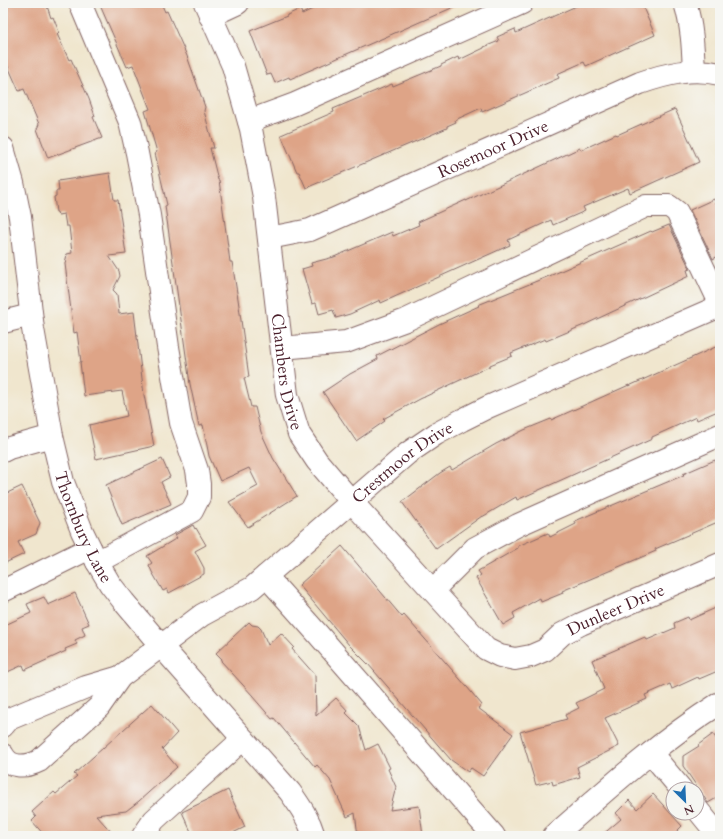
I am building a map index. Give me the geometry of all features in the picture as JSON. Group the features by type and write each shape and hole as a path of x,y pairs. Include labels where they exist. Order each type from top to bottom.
{"street":[{"path":"3,592 94,555 192,511 199,497 197,470 181,423 168,347 149,215 130,122 80,3"},
{"path":"207,9 238,3"},
{"path":"249,121 295,104 522,3"},
{"path":"688,4 693,38 694,71"},
{"name":"Chambers Drive","path":"207,9 233,66 249,121 264,197 287,395 299,434 316,461 486,649 500,656 515,658"},
{"name":"Rosemoor Drive","path":"269,238 310,230 640,83 667,74 694,71 720,74"},
{"name":"Thornbury Lane","path":"3,148 8,185 20,217 31,315 52,436 70,504 94,555 110,584 161,646 290,792 311,826 314,836"},
{"path":"282,348 346,342 406,320 646,206 669,206 677,212 720,302"},
{"name":"Crestmoor Drive","path":"3,755 14,764 23,766 32,765 39,761 99,707 120,677 202,615 252,588 408,453 436,434 462,420 720,306"},
{"path":"3,322 31,315"},
{"path":"433,590 476,548 518,525 720,435"},
{"path":"3,451 52,436"},
{"name":"Dunleer Drive","path":"515,658 531,656 538,653 544,650 562,634 581,624 720,564"},
{"path":"266,576 494,836"},
{"name":"Crestmoor Drive","path":"3,726 9,719 86,687 120,677"},
{"path":"554,836 601,793 688,723 720,703"},
{"path":"143,836 154,820 243,740"},
{"path":"651,753 674,781"},
{"path":"705,819 719,836"}],"building":[{"path":"3,3 46,3 51,18 53,17 59,32 57,34 69,60 71,59 89,99 95,116 93,117 102,138 48,158 37,129 39,124 24,89 19,91 3,55"},
{"path":"99,3 161,3 165,12 167,11 187,56 205,107 204,111 214,148 210,148 219,180 230,262 232,262 238,299 249,377 244,378 251,407 255,407 261,432 273,458 297,496 248,527 229,502 258,486 249,468 220,481 209,456 203,425 199,426 190,384 165,206 167,205 155,153 157,152 145,111 150,109 133,65 127,67"},
{"path":"325,3 463,3 290,79 289,77 275,83 271,74 267,75 250,31 300,9 302,14"},
{"path":"583,3 641,3 655,35 586,66 584,62 557,74 559,78 482,112 481,108 455,120 456,122 447,126 447,128 306,188 299,172 297,172 281,135 334,112 333,109 392,84 393,86 441,66 458,57 459,60 499,41 497,37 515,29 516,33"},
{"path":"675,109 699,162 630,193 628,188 583,207 585,211 553,225 551,220 508,240 510,245 381,303 380,300 350,314 336,318 333,310 319,314 316,303 312,304 302,269 312,266 311,263 334,257 392,232 393,236 419,225 418,222 580,148 581,150"},
{"path":"110,173 114,200 118,200 126,254 109,256 119,271 120,276 113,290 117,294 119,314 134,312 144,395 154,446 96,459 89,425 127,416 122,391 84,396 77,332 74,333 65,264 67,254 72,253 69,226 66,226 64,214 58,215 56,212 54,197 56,196 56,191 59,191 58,181"},
{"path":"714,199 716,203 720,202 720,255 713,259 690,210"},
{"path":"669,225 690,269 687,270 689,276 584,325 546,341 545,339 511,353 512,356 420,399 383,419 385,421 356,441 323,392 350,374 378,359 377,356 439,324 479,306 478,305 554,274 651,231 652,232"},
{"path":"720,345 720,410 697,420 696,417 652,437 652,439 517,500 516,497 482,516 436,549 402,502 450,467 452,470 496,444 524,430 551,420"},
{"path":"162,459 170,477 161,482 171,504 122,525 106,485"},
{"path":"715,460 720,471 720,521 655,549 656,551 562,591 563,593 541,602 540,598 513,613 515,618 503,625 476,578 481,575 478,571 518,548 518,546 548,533 550,537 576,524 575,521 684,475 683,474"},
{"path":"22,486 40,523 36,534 18,542 24,554 3,564 3,495"},
{"path":"193,525 206,545 195,551 204,568 204,574 169,593 167,589 163,591 152,572 149,565 152,563 147,556 177,538 175,535"},
{"path":"342,546 402,617 404,615 467,687 482,705 478,708 513,734 483,776 471,768 468,772 451,760 368,664 349,645 299,585"},
{"path":"75,593 89,624 82,627 85,635 75,640 77,644 65,649 66,651 25,670 23,665 3,674 3,626 31,613 27,604 44,597 48,605"},
{"path":"720,606 720,670 699,679 698,677 672,689 670,684 645,695 647,699 605,718 619,746 577,767 580,777 553,785 552,781 536,785 520,732 567,719 565,715 579,708 576,703 604,689 592,660 645,637 647,640 675,628 674,623 688,617 689,620"},
{"path":"249,622 261,629 268,645 281,633 294,647 292,649 315,675 316,716 336,698 348,711 346,713 359,726 366,750 378,744 390,768 388,769 396,787 390,810 419,806 423,836 358,836 355,813 347,817 330,780 317,765 315,767 274,718 272,719 221,661 222,659 216,653"},
{"path":"152,704 177,733 162,749 177,767 126,811 96,815 115,836 45,836 32,821 36,817 32,812 54,792 56,794 77,776 74,774"},
{"path":"713,734 720,744 720,796 708,803 705,799 705,781 693,781 683,766 683,756 699,746 698,745"},
{"path":"228,790 245,827 227,836 193,836 182,812"},
{"path":"653,794 665,807 665,821 677,821 682,826 672,836 601,836 621,819 616,813 629,800 637,809"}]}
